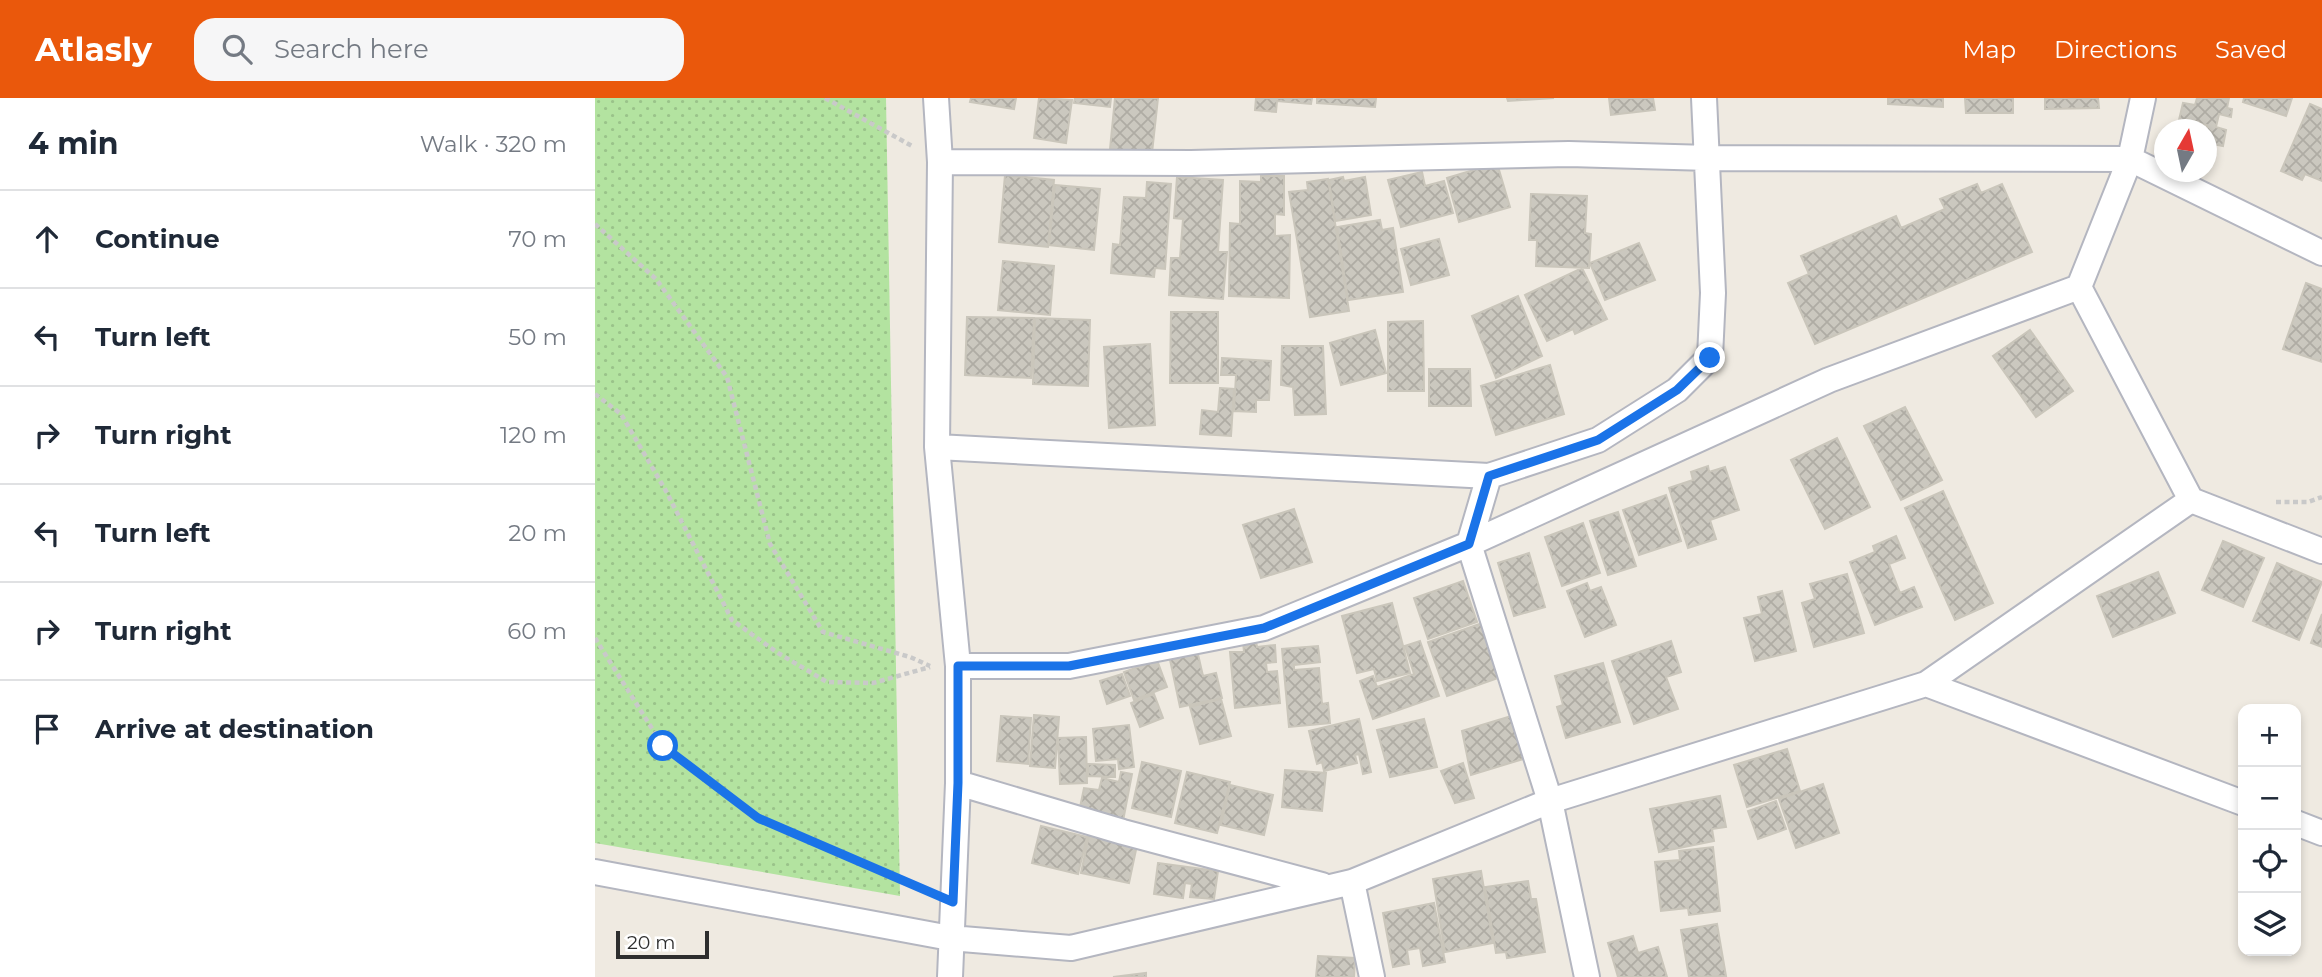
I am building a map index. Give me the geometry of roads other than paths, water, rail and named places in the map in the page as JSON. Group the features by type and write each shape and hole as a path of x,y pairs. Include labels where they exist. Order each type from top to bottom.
{"street":[{"path":"936,98 940,162 937,447 958,666 958,783 950,977"},
{"path":"937,447 1489,476 1598,440 1677,390 1710,358 1713,293 1705,98"},
{"path":"958,666 1069,666 1264,628 1469,544 1829,380 2079,287 2130,159 2143,98"},
{"path":"940,162 1191,163 1569,154 1709,158 2130,159 2322,253"},
{"path":"2079,287 2191,500 2322,551"},
{"path":"1489,476 1469,544 1550,801 1587,977"},
{"path":"595,872 950,937 1071,948 1352,882 1550,801 1926,684 2191,500"},
{"path":"1926,684 2238,801"},
{"path":"958,783 1122,831 1327,886"},
{"path":"2301,825 2322,833"},
{"path":"1352,882 1372,977"}]}
